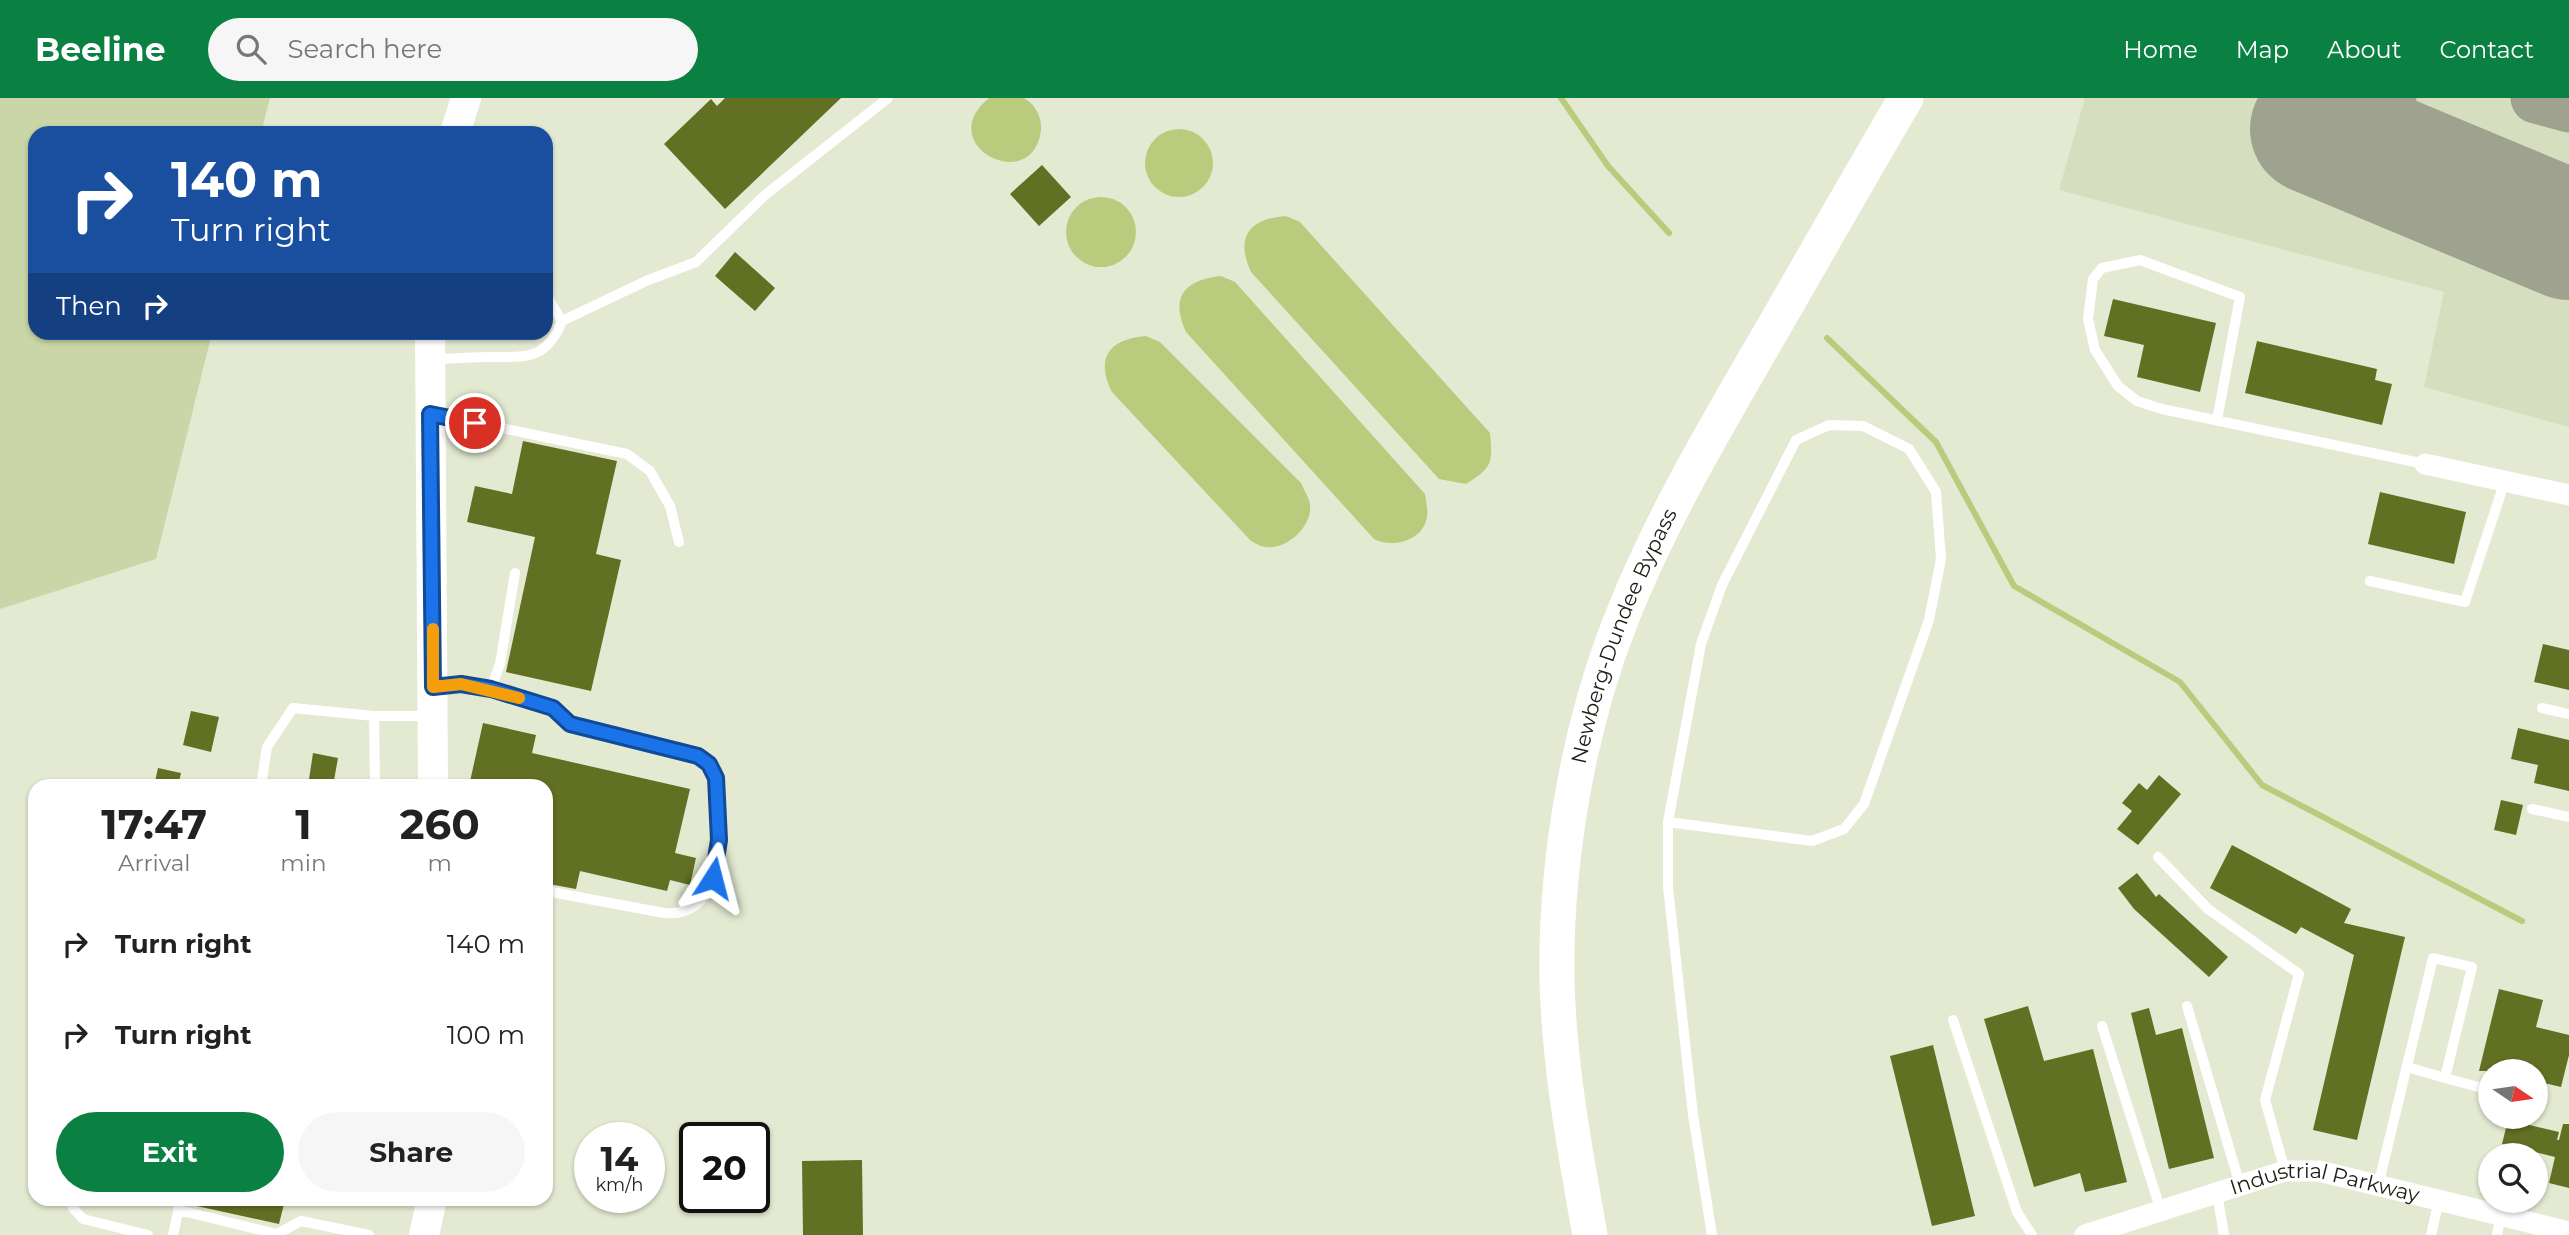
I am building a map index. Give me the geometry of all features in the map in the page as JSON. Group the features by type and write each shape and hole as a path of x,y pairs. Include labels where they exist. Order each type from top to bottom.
{"highway":[{"name":"Newberg-Dundee Bypass","path":"1590,1235 1569,1103 1557,980 1564,859 1575,777 1595,698 1621,620 1654,545 1691,473 1906,98"}],"main road":[{"path":"457,126 466,98"},
{"path":"430,346 433,779"},
{"path":"424,1235 430,1206"}],"street":[{"path":"2425,464 2569,495"},
{"name":"Industrial Parkway","path":"2085,1235 2285,1171 2319,1171 2439,1200 2499,1225 2569,1232"}],"lane":[{"path":"553,339 562,321 646,281 696,262 765,195 888,98"},
{"path":"2217,420 2240,297 2140,260 2102,268 2093,279 2088,319 2095,350 2118,386 2137,401 2217,420 2425,464"},
{"path":"553,306 562,321"},
{"path":"430,346 514,359 537,354 552,340"},
{"path":"430,414 627,454 650,471 670,506 679,542"},
{"path":"1668,821 1812,841 1844,829 1864,804 1929,620 1941,559 1936,492 1909,449 1863,426 1829,425 1796,440 1721,585 1701,644 1668,821 1668,887 1693,1115 1712,1235"},
{"path":"2370,581 2465,602 2505,481"},
{"path":"491,689 500,664 516,573"},
{"path":"433,687 461,684 491,689 553,708 570,724 698,756 709,764 716,778 719,840 713,878 704,898 694,908 679,914 664,913 553,892"},
{"path":"262,779 267,747 293,708 374,716 433,716"},
{"path":"2542,708 2569,714"},
{"path":"374,716 376,779"},
{"path":"2532,809 2569,817"},
{"path":"2158,857 2208,909 2299,974 2264,1100 2285,1171"},
{"path":"2378,1186 2432,958 2472,967 2445,1078"},
{"path":"2187,1006 2241,1185"},
{"path":"1953,1020 2017,1212 2032,1235"},
{"path":"2102,1026 2161,1211"},
{"path":"2406,1067 2478,1087"},
{"path":"2217,1193 2224,1235"},
{"path":"2431,1235 2439,1200"},
{"path":"73,1206 83,1219 148,1235"},
{"path":"173,1235 180,1206"},
{"path":"183,1206 277,1234 301,1220 369,1235"}],"shaded area":[{"path":"0,98 270,98 263,126 28,126 28,340 210,340 156,559 0,609"},
{"path":"989,98 1024,98 1037,111 1041,130 1034,150 1021,160 1006,162 990,157 978,146 972,132 974,116"},
{"path":"2085,98 2569,98 2569,427 2424,387 2444,292 2059,190"},
{"path":"1179,129 1192,132 1203,139 1210,150 1213,163 1210,176 1203,187 1192,194 1179,197 1166,194 1155,187 1148,176 1145,163 1148,150 1155,139 1166,132"},
{"path":"1101,197 1126,207 1136,232 1126,257 1101,267 1076,257 1066,232 1076,207"},
{"path":"1286,216 1300,222 1490,433 1489,464 1475,478 1466,484 1439,479 1251,272 1245,249 1249,232 1263,221"},
{"path":"1221,276 1235,282 1425,494 1427,518 1418,534 1396,543 1374,539 1186,332 1180,309 1184,292 1198,282"},
{"path":"1146,336 1160,342 1301,483 1310,512 1303,528 1290,541 1274,547 1251,541 1112,392 1105,369 1109,352 1123,341"}],"building":[{"path":"725,98 841,98 725,209 664,144 711,99 717,106"},
{"path":"1042,165 1071,197 1039,226 1010,194"},
{"path":"735,252 775,288 755,311 715,276"},
{"path":"2113,299 2216,323 2200,392 2137,377 2144,345 2104,336"},
{"path":"2257,341 2377,369 2375,380 2392,384 2382,425 2245,393"},
{"path":"523,441 617,461 596,554 621,560 591,691 506,672 535,537 467,522 475,486 512,494"},
{"path":"2380,492 2466,512 2454,564 2368,544"},
{"path":"2543,644 2569,650 2569,690 2534,682"},
{"path":"191,711 219,717 211,752 183,745"},
{"path":"483,723 536,735 532,753 690,789 675,853 696,858 690,885 670,880 667,891 580,871 576,889 553,885 553,779 471,779"},
{"path":"2518,728 2569,740 2569,791 2534,783 2538,765 2511,759"},
{"path":"313,753 338,758 334,779 309,779"},
{"path":"158,768 181,773 180,779 156,779"},
{"path":"2159,775 2181,794 2138,845 2117,829 2132,811 2122,803 2139,783 2147,790"},
{"path":"2501,800 2523,805 2516,835 2494,830"},
{"path":"2232,845 2351,909 2344,923 2405,937 2357,1140 2313,1130 2354,955 2301,927 2296,934 2210,888"},
{"path":"2137,873 2156,897 2159,894 2228,957 2209,977 2134,909 2118,888"},
{"path":"2499,989 2543,1000 2536,1027 2569,1035 2569,1055 2561,1087 2548,1084 2548,1059 2482,1059"},
{"path":"2028,1006 2044,1061 2093,1049 2127,1182 2085,1192 2080,1173 2034,1187 1984,1019"},
{"path":"2149,1008 2156,1035 2182,1028 2214,1158 2169,1169 2131,1013"},
{"path":"1933,1045 1975,1216 1932,1226 1890,1056"},
{"path":"2563,1124 2569,1124 2569,1188 2549,1183 2555,1157 2548,1155 2548,1143 2502,1143 2506,1129 2546,1129 2559,1132 2559,1140"},
{"path":"862,1160 863,1235 803,1235 802,1161"},
{"path":"197,1206 284,1206 279,1224"}],"waterway":[{"path":"1561,98 1608,166 1669,233"},
{"path":"1827,338 1936,442 2014,586 2180,682 2262,785 2522,921"}],"taxiway":[{"path":"2388,160 2376,142 2371,127 2376,114 2391,98"},
{"path":"2536,98 2569,107"}],"runway":[{"path":"2315,129 2569,235"}],"slow traffic":[{"path":"433,629 433,687 461,684 491,689 519,698"}],"route":[{"path":"475,423 430,414 433,687 461,684 491,689 553,708 570,724 698,756 709,764 716,778 719,840 713,878"}]}
